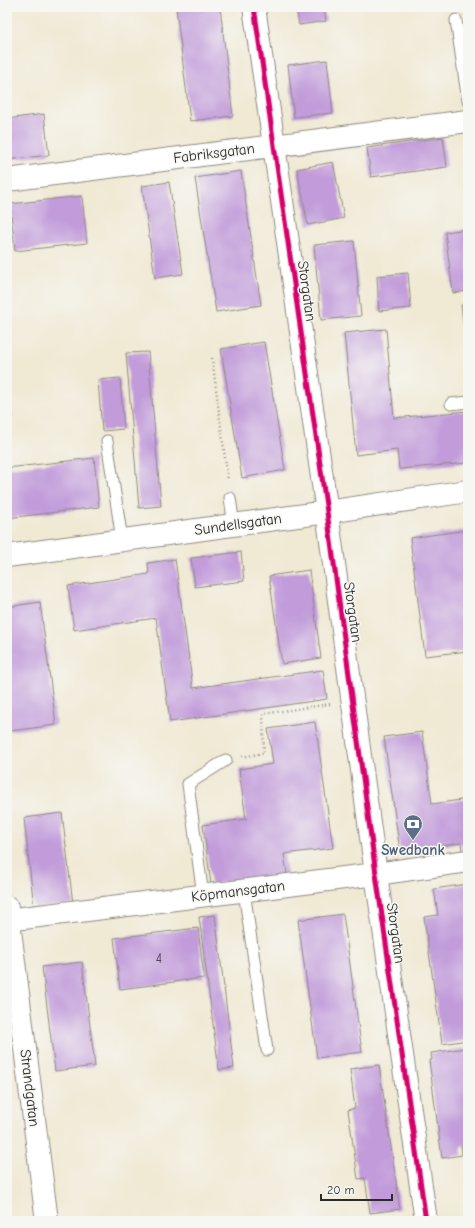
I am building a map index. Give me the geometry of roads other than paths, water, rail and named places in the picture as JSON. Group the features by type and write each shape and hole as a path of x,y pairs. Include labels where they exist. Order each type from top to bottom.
{"street":[{"name":"Storgatan","path":"254,7 328,512 376,874 426,1221"},
{"name":"Fabriksgatan","path":"7,180 468,121"},
{"name":"Sundellsgatan","path":"7,556 328,512 468,491"},
{"name":"Köpmansgatan","path":"8,916 244,891 468,861"},
{"name":"Strandgatan","path":"8,916 47,1221"}],"lane":[{"path":"456,20 468,101"},
{"path":"451,404 468,402"},
{"path":"106,440 122,540"},
{"path":"230,498 234,525"},
{"path":"202,896 188,784 226,760"},
{"path":"244,891 268,1050"}],"place":[{"name":"Swedbank","path":"413,841"}]}
